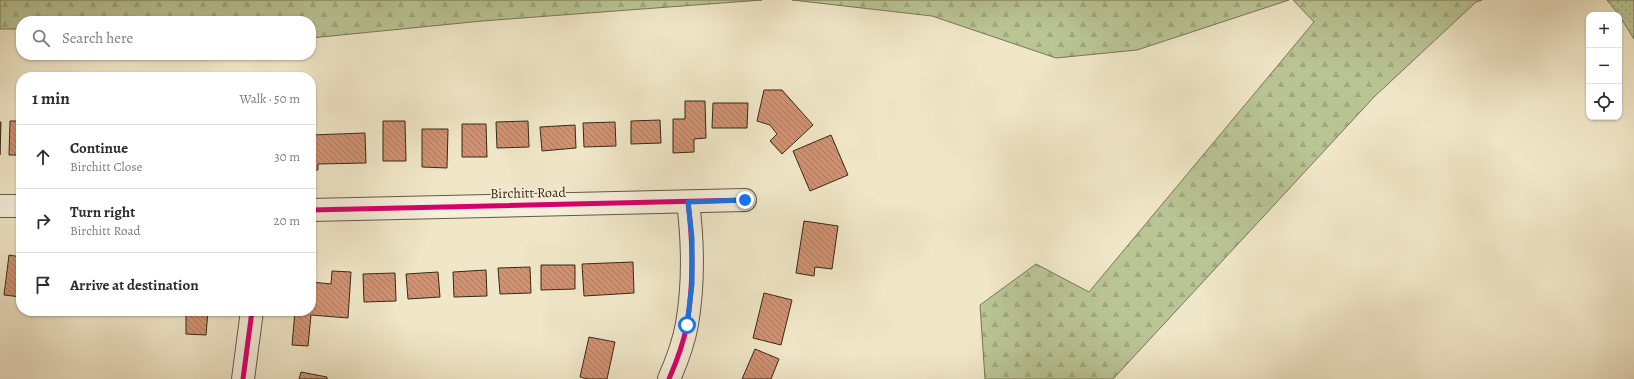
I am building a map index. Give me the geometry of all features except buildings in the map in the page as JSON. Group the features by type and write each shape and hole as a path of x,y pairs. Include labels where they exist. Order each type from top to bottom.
{"street":[{"name":"Birchitt Road","path":"316,210 745,200"},
{"path":"669,379 687,325 692,284 692,238 688,202"},
{"path":"0,206 16,206"},
{"path":"243,379 251,316"}],"green space":[{"path":"0,0 762,0 482,21 316,38 316,16 16,16 16,29 0,29"},
{"path":"792,0 1289,0 1137,50 1056,58 932,16"},
{"path":"1293,0 1482,0 1476,2 1374,97 1113,379 985,379 980,305 1036,264 1089,292 1314,22"},
{"path":"1607,0 1634,0 1634,39 1622,20 1622,12 1617,12"}],"cycle path":[{"path":"316,210 745,200"},
{"path":"669,379 684,338 691,293 691,232 688,202"},
{"path":"243,379 251,316"}],"route":[{"path":"687,325 692,284 692,238 688,202 745,200"}]}
